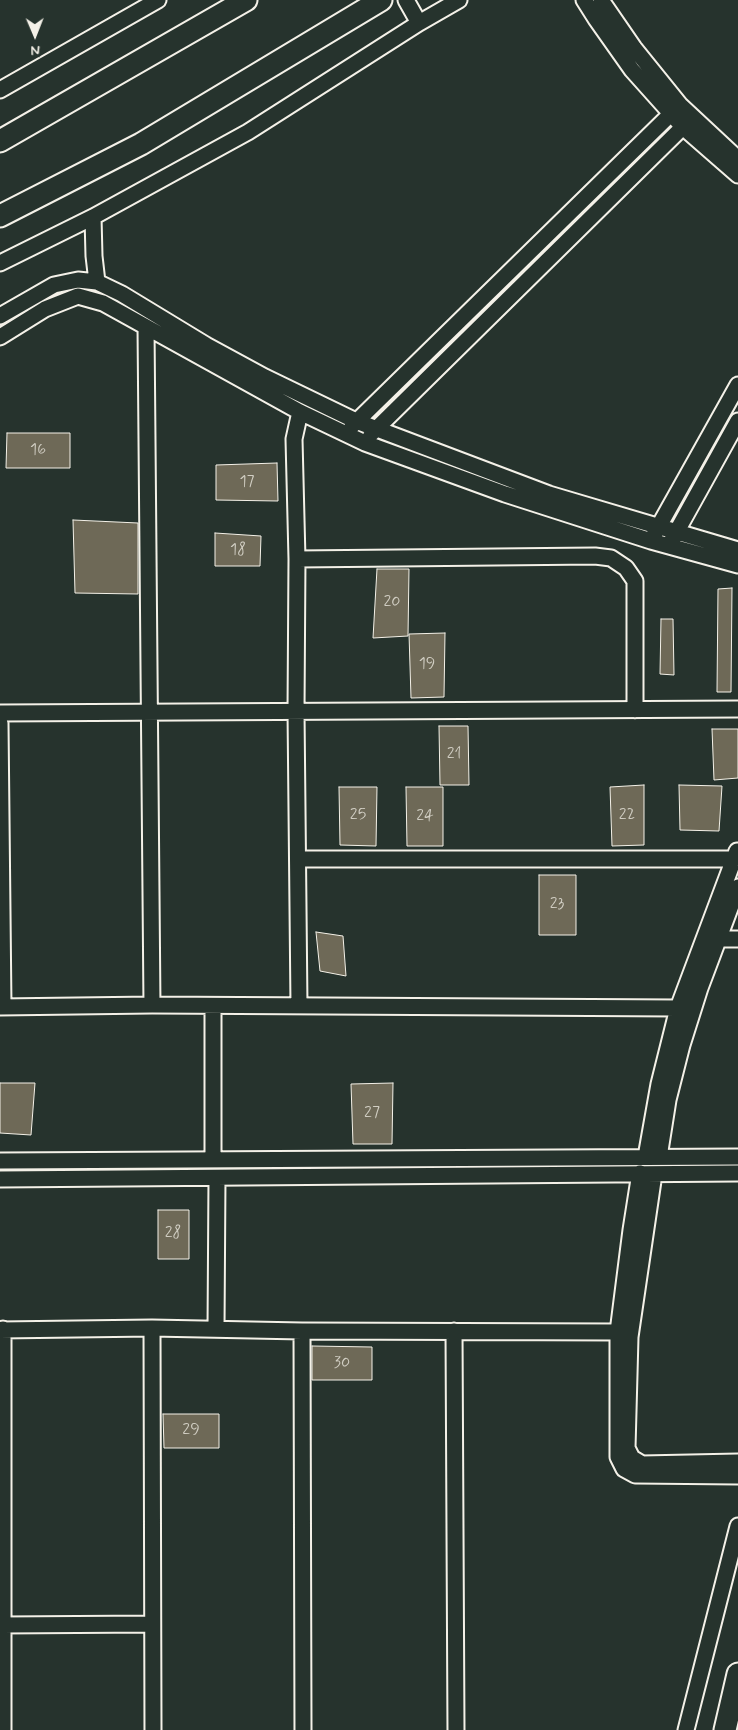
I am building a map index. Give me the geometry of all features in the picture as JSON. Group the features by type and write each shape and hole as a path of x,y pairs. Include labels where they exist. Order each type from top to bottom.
{"main road":[{"path":"0,141 246,0"},
{"path":"0,216 141,144 381,0"},
{"path":"725,1730 738,1674"}],"street":[{"path":"0,90 158,0"},
{"path":"406,0 420,23"},
{"path":"0,263 93,217 248,132 459,0"},
{"path":"584,0 632,70 676,110 738,175"},
{"path":"601,0 676,110"},
{"path":"346,433 356,421 676,110"},
{"path":"688,122 738,159"},
{"path":"365,442 376,428 688,122"},
{"path":"93,217 97,282"},
{"path":"0,316 54,285 78,280 97,282 122,294 206,346 356,421 549,494 738,550"},
{"path":"0,337 45,309 78,296 103,303 300,412 365,442 505,494 651,541 738,565"},
{"path":"146,327 152,1005"},
{"path":"651,541 738,385"},
{"path":"299,1006 296,710 297,558 294,439 300,412"},
{"path":"669,546 738,421"},
{"path":"297,558 594,556 611,558 626,568 634,581 635,710"},
{"path":"0,713 296,710 738,710"},
{"path":"0,723 1,1007 152,1005 678,1008"},
{"path":"298,859 736,854 724,922"},
{"path":"652,1157 659,1084 678,1008 711,939 724,922 738,887"},
{"path":"711,939 738,939"},
{"path":"652,1157 711,939"},
{"path":"213,1006 213,1160"},
{"path":"0,1161 738,1157"},
{"path":"647,1173 631,1230 618,1332 618,1457 624,1469 635,1475 738,1476"},
{"path":"647,1173 630,1337 628,1448 632,1458 642,1464 738,1462"},
{"path":"0,1179 738,1173"},
{"path":"216,1329 217,1178"},
{"path":"2,1730 2,1330 152,1328 302,1331 618,1332"},
{"path":"152,1328 153,1730"},
{"path":"302,1331 303,1730"},
{"path":"454,1331 456,1730"},
{"path":"686,1730 738,1526"},
{"path":"2,1625 152,1624"}],"building":[{"path":"7,433 70,433 70,468 6,468"},
{"path":"277,463 278,501 216,500 216,465"},
{"path":"73,520 138,523 138,594 75,593"},
{"path":"215,533 261,536 260,566 215,566"},
{"path":"377,569 409,569 408,636 373,638"},
{"path":"732,588 731,692 717,692 718,589"},
{"path":"661,619 673,619 674,675 660,674"},
{"path":"445,633 444,697 411,698 409,634"},
{"path":"439,726 468,726 469,785 440,785"},
{"path":"712,729 738,729 738,778 714,780"},
{"path":"644,785 644,845 612,846 610,787"},
{"path":"679,785 722,786 719,831 680,830"},
{"path":"339,787 377,787 376,846 340,845"},
{"path":"406,787 443,787 443,846 407,846"},
{"path":"539,875 576,875 576,935 539,935"},
{"path":"316,932 343,936 346,976 320,971"},
{"path":"0,1083 35,1083 31,1135 0,1133"},
{"path":"393,1083 392,1144 353,1144 351,1084"},
{"path":"158,1210 189,1210 189,1259 158,1259"},
{"path":"312,1346 372,1347 372,1380 312,1380"},
{"path":"163,1414 219,1414 219,1448 164,1448"}]}
